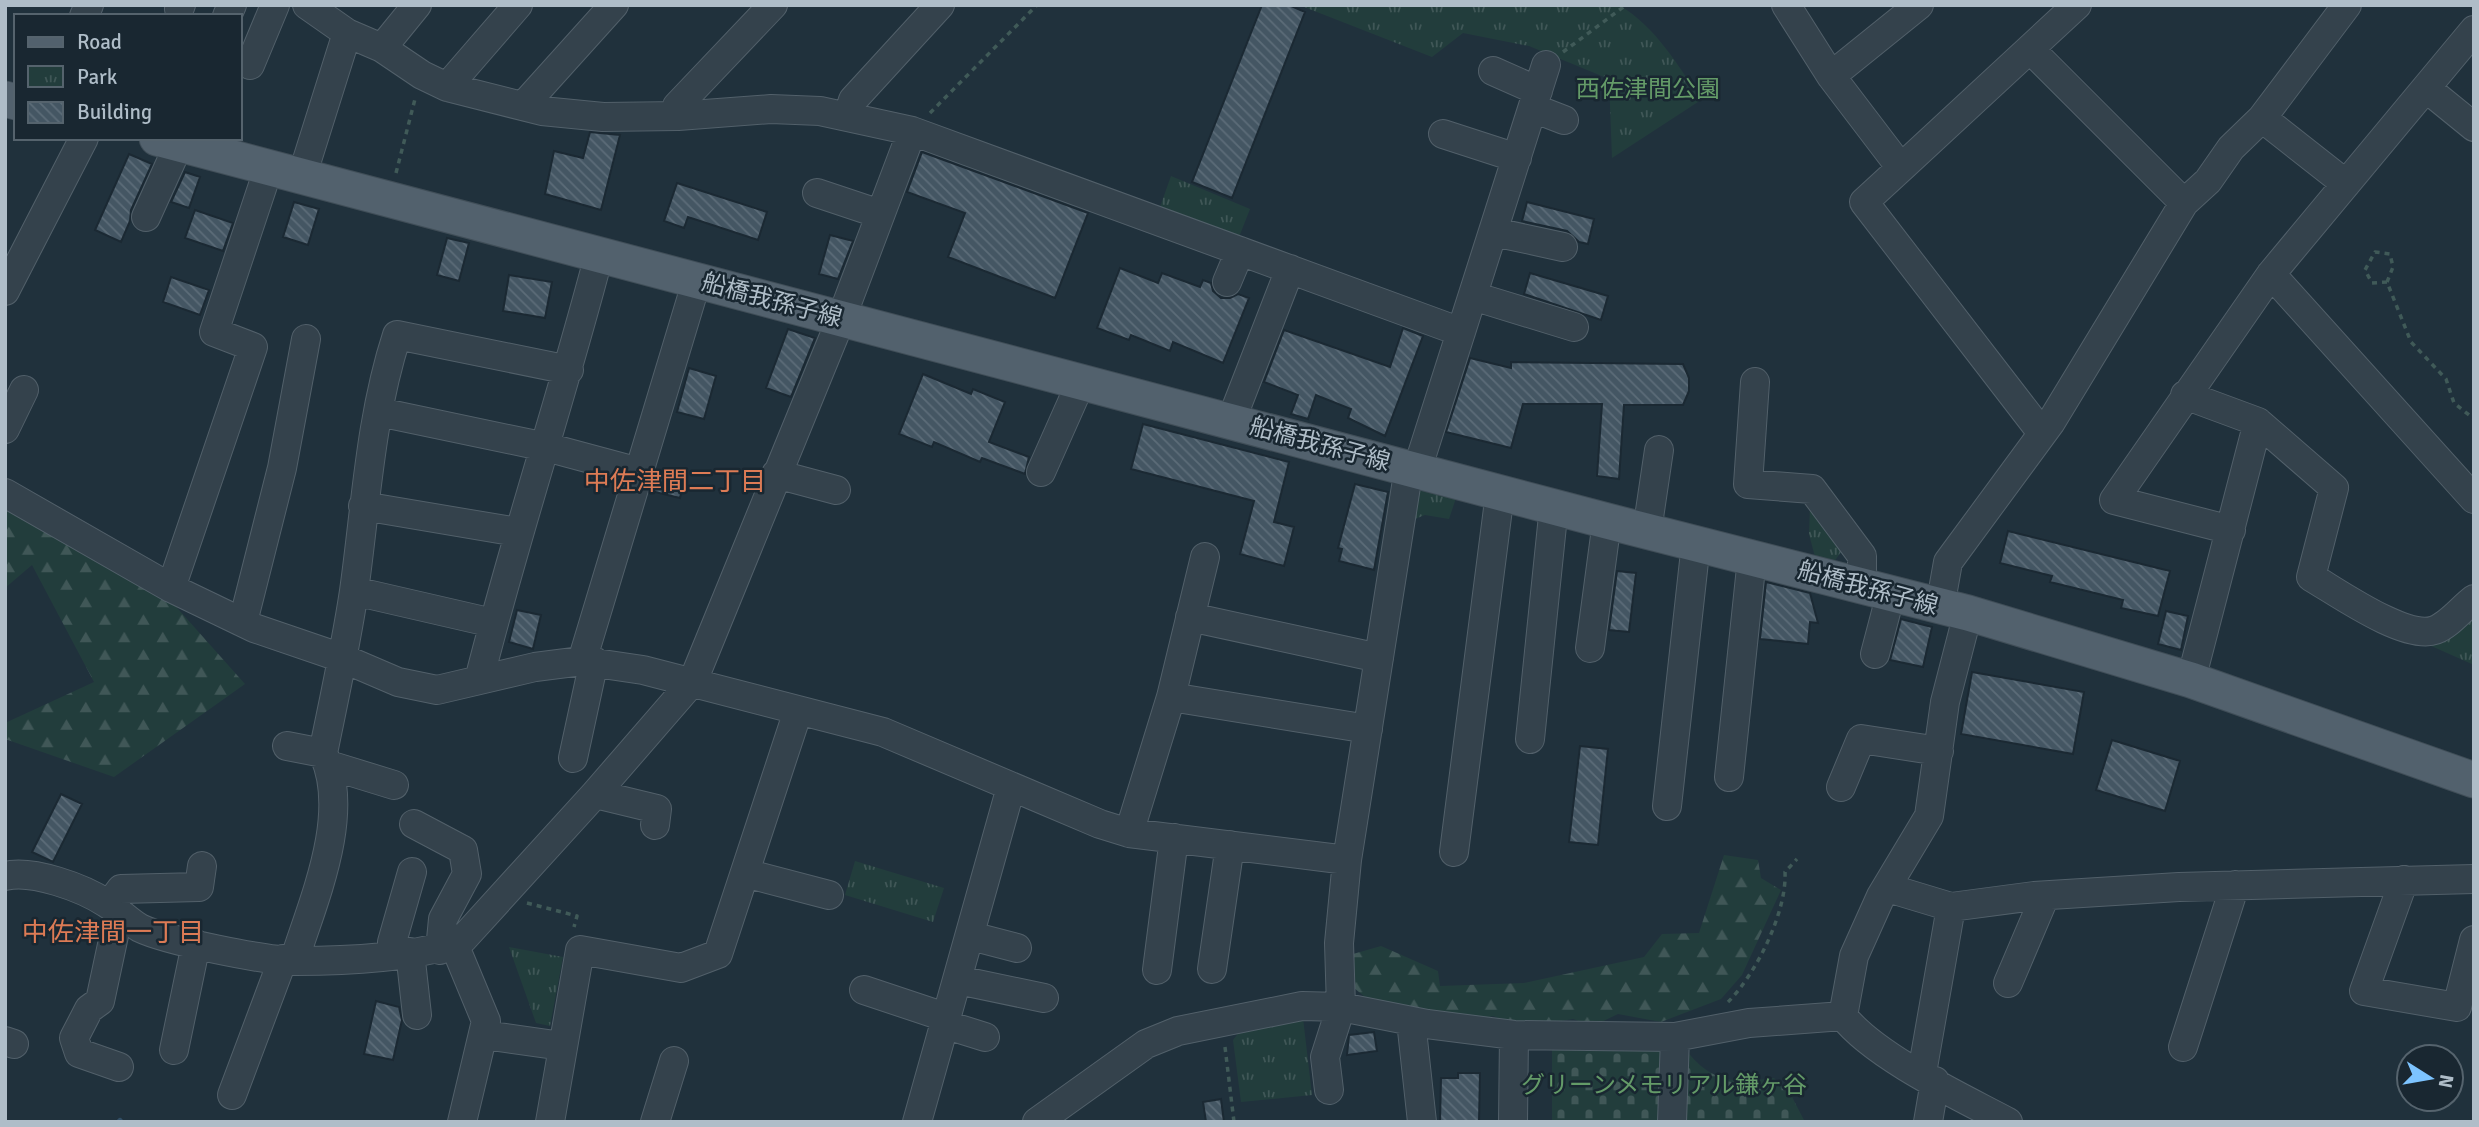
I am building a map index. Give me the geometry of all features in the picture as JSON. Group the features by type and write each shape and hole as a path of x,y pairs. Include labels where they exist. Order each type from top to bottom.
{"main road":[{"name":"船橋我孫子線","path":"168,141 1500,493 1954,610 2191,680 2474,780"}],"street":[{"path":"250,65 275,5"},
{"path":"382,48 417,5"},
{"path":"447,87 518,5"},
{"path":"523,106 614,5"},
{"path":"678,116 677,106 773,5"},
{"path":"848,116 853,100 940,5"},
{"path":"1786,5 1831,76 1902,168"},
{"path":"1831,76 1919,5"},
{"path":"2042,433 1864,202 2077,5"},
{"path":"2007,1122 1928,1077 1852,1027 1843,1016 1854,956 1881,896 1929,816 1945,702 1954,610 1948,562 2075,386 2184,203 2208,181 2231,148 2262,118 2347,5"},
{"path":"317,8 347,33 382,48 422,75 447,87 542,111 603,117 678,116 771,109 848,116 912,131 1461,332"},
{"path":"2231,530 2114,500 2271,274 2474,30"},
{"path":"171,588 253,347 214,332 347,33"},
{"path":"2031,50 2184,203"},
{"path":"1493,71 1539,88 1564,120"},
{"path":"1329,1090 1325,1056 1341,1007 1339,943 1347,860 1407,480 1417,470 1539,88"},
{"path":"2426,88 2474,127"},
{"path":"2262,118 2346,184"},
{"path":"5,876 13,874 57,882 89,892 140,928 195,944 288,960 402,953 447,946 463,939 693,681 841,319 912,131"},
{"path":"1443,134 1517,158"},
{"path":"5,290 83,140"},
{"path":"146,216 168,141"},
{"path":"817,193 880,214"},
{"path":"1494,232 1563,247"},
{"path":"1227,282 1240,251"},
{"path":"479,680 517,532 569,370 599,255"},
{"path":"1231,421 1290,269"},
{"path":"2271,274 2474,499"},
{"path":"573,758 588,661 639,472 697,280"},
{"path":"1474,296 1574,327"},
{"path":"232,1095 288,960 330,846 332,809 326,759 354,591 363,506 384,376 397,335 569,370"},
{"path":"243,622 282,468 306,339"},
{"path":"1041,472 1081,382"},
{"path":"1755,382 1748,484 1812,489 1862,556 1876,589 1875,654"},
{"path":"5,429 24,390"},
{"path":"2185,395 2258,422 2334,488 2311,577 2379,617 2422,633 2437,629 2474,598"},
{"path":"379,412 546,447 639,472"},
{"path":"2191,680 2258,422"},
{"path":"1647,531 1659,450"},
{"path":"776,474 836,490"},
{"path":"5,493 171,588 243,622 398,682 437,690 588,661 693,681 883,732 1100,824 1129,832 1347,860"},
{"path":"1454,852 1500,493"},
{"path":"363,506 517,532"},
{"path":"1530,739 1554,506"},
{"path":"1590,648 1607,521"},
{"path":"1667,806 1696,543"},
{"path":"1129,832 1171,696 1205,557"},
{"path":"1729,777 1752,558"},
{"path":"354,591 494,623"},
{"path":"1191,617 1379,658"},
{"path":"1171,696 1368,729"},
{"path":"550,1122 580,950 681,968 718,954 798,711"},
{"path":"1841,787 1861,739 1938,751"},
{"path":"287,746 394,785"},
{"path":"917,1122 1011,787"},
{"path":"595,794 657,809 655,825"},
{"path":"414,824 463,850 467,874 443,919 447,946 486,1021 465,1098 462,1122"},
{"path":"1157,970 1174,838"},
{"path":"1212,969 1230,845"},
{"path":"119,1067 79,1053 74,1038 89,1009 100,1001 114,908 121,889 199,887 202,866"},
{"path":"412,872 392,942 402,953 417,1016"},
{"path":"745,873 829,895"},
{"path":"1888,888 1951,907 2045,895 2235,885 2474,879"},
{"path":"2404,880 2364,991 2457,1007 2474,940"},
{"path":"2183,1047 2235,885"},
{"path":"2008,983 2045,895"},
{"path":"1928,1122 1928,1077 1951,907"},
{"path":"971,936 1017,948"},
{"path":"174,1049 195,944"},
{"path":"958,980 1044,998"},
{"path":"864,990 945,1017 953,1027 985,1037"},
{"path":"1037,1122 1146,1044 1178,1031 1221,1020 1302,1006 1341,1007 1412,1021 1514,1035 1675,1037 1720,1028 1843,1016"},
{"path":"1412,1021 1422,1122"},
{"path":"484,1034 562,1046"},
{"path":"1513,1122 1514,1035"},
{"path":"1672,1122 1675,1037"},
{"path":"655,1122 674,1061"}],"path":[{"path":"912,131 1037,5"},
{"path":"1539,88 1626,5"},
{"path":"390,198 422,75"},
{"path":"2387,282 2372,283 2365,270 2375,252 2390,254 2393,267 2387,282 2411,342 2446,379 2454,403 2474,419"},
{"path":"1720,1028 1720,1010 1741,989 1775,924 1786,892 1786,872 1797,859"},
{"path":"502,897 576,916 571,942 580,950"},
{"path":"1221,1020 1234,1122"}],"green space":[{"name":"西佐津間公園","path":"1299,5 1619,5 1655,35 1701,100 1612,158 1609,79 1529,46 1463,33 1432,57"},
{"path":"1171,176 1250,209 1239,237 1160,207"},
{"path":"1423,489 1456,498 1449,519 1425,515 1410,521 1417,493"},
{"path":"1810,505 1845,546 1834,562 1815,557 1809,534"},
{"path":"5,508 171,601 245,684 114,777 5,739 5,723 94,682 32,565 5,588"},
{"path":"2474,605 2474,665 2429,645"},
{"path":"1724,855 1758,860 1761,878 1781,890 1742,975 1721,999 1661,1022 1618,1014 1593,1026 1573,1019 1524,1027 1493,1016 1460,1025 1441,1014 1365,997 1348,983 1353,954 1381,946 1438,971 1440,986 1524,983 1644,957 1662,934 1699,933"},
{"path":"855,861 944,888 933,922 845,895"},
{"path":"509,947 563,957 550,1026 536,1023"},
{"path":"1303,1018 1312,1095 1241,1102 1233,1040 1240,1031"},
{"name":"グリーンメモリアル鎌ヶ谷","path":"1683,1046 1702,1067 1722,1078 1746,1081 1774,1078 1791,1095 1805,1122 1552,1122 1552,1050"}],"building":[{"path":"1262,5 1289,5 1305,12 1232,198 1192,182"},
{"path":"590,132 620,135 601,210 545,194 554,151 583,158"},
{"path":"922,152 1088,213 1055,298 948,257 965,213 907,192"},
{"path":"129,154 152,164 131,210 130,221 121,242 95,230"},
{"path":"185,172 200,177 189,208 171,202"},
{"path":"677,183 767,212 758,240 688,217 684,228 664,221"},
{"path":"294,202 319,209 308,245 283,237"},
{"path":"1527,202 1594,219 1588,244 1579,242 1567,231 1522,221"},
{"path":"195,210 233,223 223,251 185,238"},
{"path":"830,235 853,241 838,279 819,274"},
{"path":"447,238 469,243 459,281 437,275"},
{"path":"1120,268 1158,283 1162,273 1200,287 1203,280 1211,283 1213,291 1221,298 1238,294 1249,298 1223,363 1173,342 1170,351 1131,335 1129,340 1097,328"},
{"path":"1530,273 1608,296 1601,320 1524,294"},
{"path":"509,275 552,282 545,318 503,311"},
{"path":"171,277 209,290 200,315 163,302"},
{"path":"1403,328 1423,336 1385,436 1348,418 1351,409 1316,395 1308,419 1291,414 1298,395 1264,382 1284,330 1390,367"},
{"path":"788,329 815,338 791,397 766,388"},
{"path":"1470,358 1511,368 1511,362 1683,364 1689,378 1689,391 1683,405 1624,405 1619,479 1597,476 1602,404 1523,404 1511,448 1446,432"},
{"path":"689,368 716,376 704,419 677,412"},
{"path":"923,374 971,394 973,389 1005,402 989,442 1029,457 1025,474 982,458 980,462 934,442 932,447 899,434"},
{"path":"1143,424 1289,462 1274,522 1294,527 1284,566 1240,554 1254,501 1131,469"},
{"path":"657,471 685,478 680,498 651,491"},
{"path":"1355,484 1388,492 1374,570 1339,561 1342,549 1338,548"},
{"path":"2008,531 2170,571 2158,616 2121,608 2123,600 2050,582 2052,576 2000,563"},
{"path":"1617,571 1636,573 1629,632 1609,630"},
{"path":"1766,582 1810,593 1818,623 1810,622 1808,644 1760,639"},
{"path":"517,610 541,615 533,649 509,642"},
{"path":"2166,611 2188,616 2181,650 2158,644"},
{"path":"1901,619 1932,627 1923,667 1890,660"},
{"path":"1972,672 2084,692 2073,754 1961,734"},
{"path":"2112,740 2180,761 2165,811 2096,790"},
{"path":"1580,746 1608,749 1598,845 1569,842"},
{"path":"61,794 82,804 53,862 32,852"},
{"path":"376,1001 399,1007 402,1020 393,1060 364,1054"},
{"path":"1374,1032 1377,1051 1347,1055 1349,1035"},
{"path":"1458,1073 1480,1073 1479,1122 1440,1122 1441,1078 1458,1078"},
{"path":"1221,1099 1224,1122 1206,1122 1203,1102"}],"district":[{"name":"中佐津間二丁目","path":"675,482"},
{"name":"中佐津間一丁目","path":"113,933"}]}
